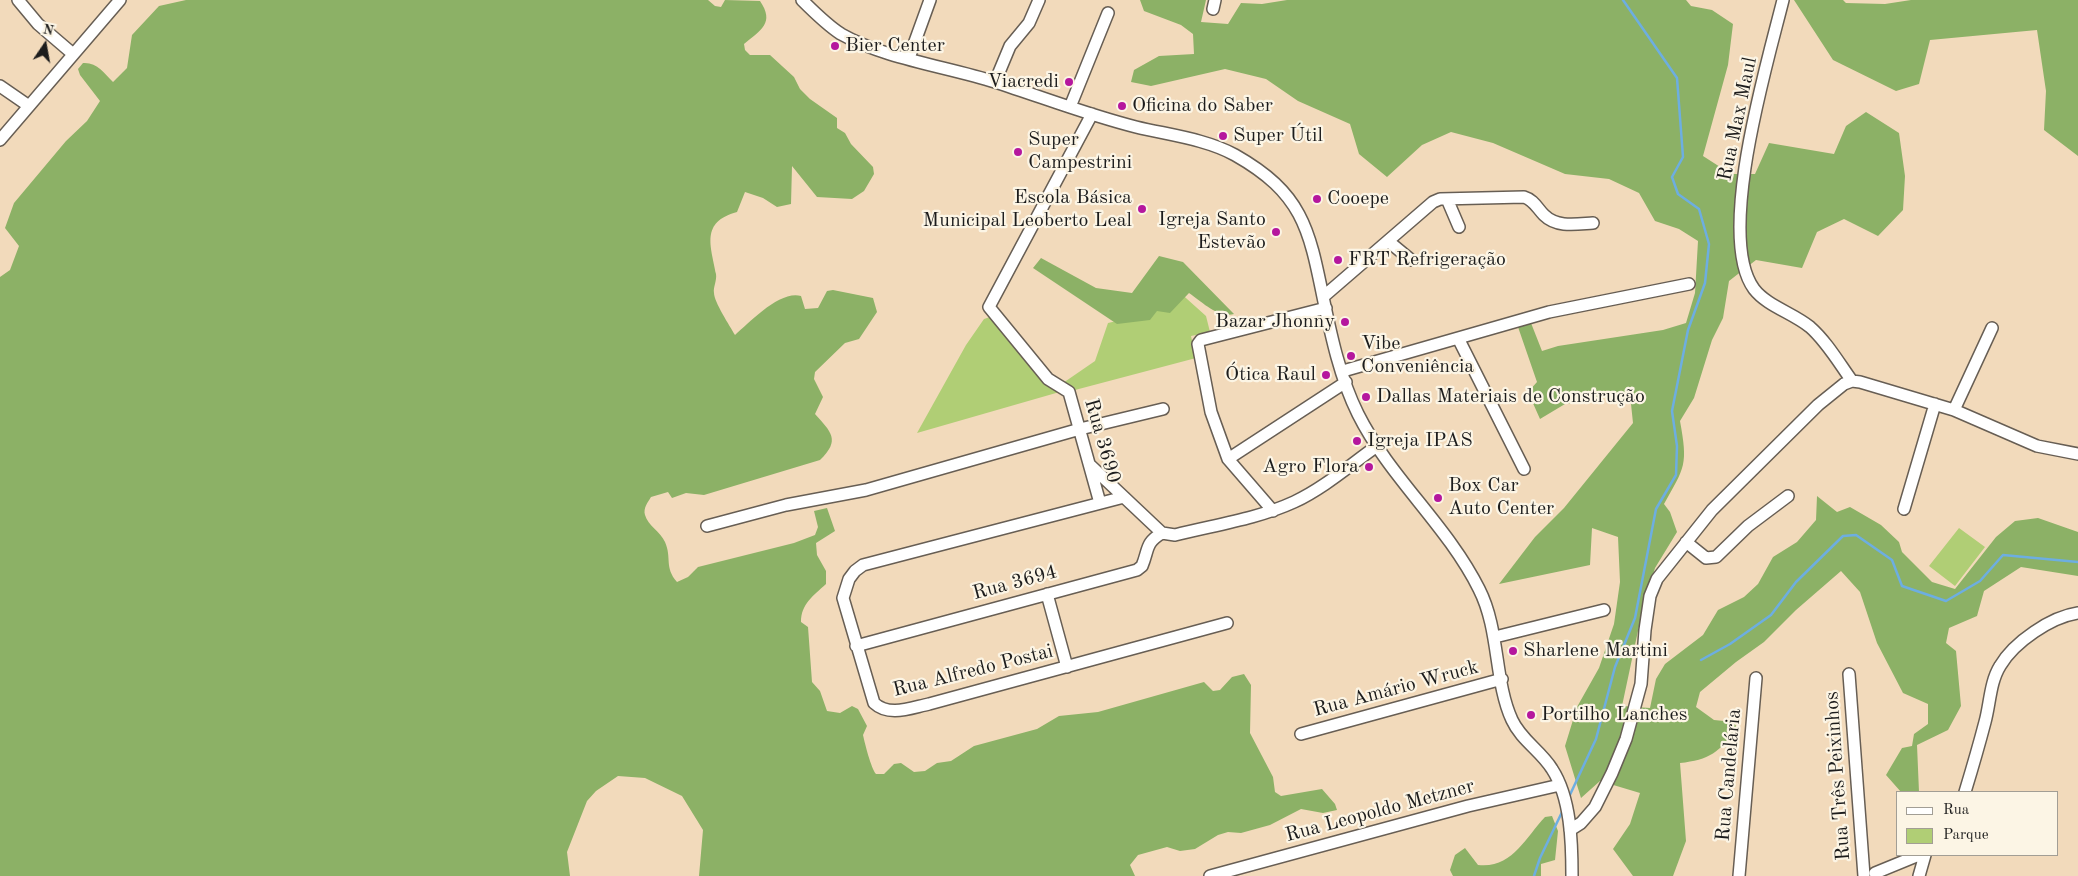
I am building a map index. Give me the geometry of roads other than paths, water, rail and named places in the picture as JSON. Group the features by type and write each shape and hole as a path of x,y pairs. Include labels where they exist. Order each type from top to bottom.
{"street":[{"path":"18,0 38,24 73,54"},
{"path":"0,140 120,0"},
{"path":"802,0 815,14 843,34 878,49 995,82 1092,114 1218,148 1258,170 1286,194 1301,216 1311,239 1323,297 1344,377 1356,409 1393,471 1442,531 1468,567 1485,602 1494,637 1508,712 1514,724 1554,770 1560,786 1570,830 1572,876"},
{"path":"909,58 930,0"},
{"path":"995,82 1010,46 1028,23 1039,0"},
{"name":"Rua Max Maul","path":"1783,0 1744,164 1740,222 1744,262 1754,289 1808,326 1820,337 1852,381"},
{"path":"1070,107 1108,14"},
{"path":"0,86 29,106"},
{"name":"Rua 3690","path":"1092,114 989,306 1048,380 1067,389 1100,503"},
{"path":"1323,297 1433,202 1446,199 1524,197 1531,200 1546,217 1554,222 1567,225 1593,223"},
{"path":"1446,199 1459,227"},
{"path":"1388,241 1411,260"},
{"path":"1228,459 1344,377 1458,338 1565,308 1689,284"},
{"path":"1273,511 1228,459 1211,412 1199,342 1326,308"},
{"path":"1954,410 1992,328"},
{"path":"1458,338 1524,469"},
{"path":"1570,830 1581,824 1595,807 1626,739 1641,684 1650,596 1657,579 1712,510 1818,405 1844,384 1852,381 1934,404 1954,410 2037,446 2078,454"},
{"path":"1904,509 1934,404"},
{"path":"706,526 786,505 866,490 1080,429 1163,409"},
{"path":"1089,464 1162,533 1175,535 1273,511 1316,490 1377,446"},
{"path":"1686,542 1706,558 1716,557 1748,526 1788,496"},
{"name":"Rua Alfredo Postai","path":"1124,497 863,565 855,571 849,579 843,598 874,703 881,710 889,712 929,704 1226,623"},
{"name":"Rua 3694","path":"856,646 1137,570 1142,566 1146,549 1151,539 1162,533"},
{"path":"1047,594 1067,666"},
{"path":"1494,637 1604,610"},
{"path":"1965,791 1986,721 1995,676 2000,665 2011,652 2038,630 2052,621 2078,613"},
{"name":"Rua Três Peixinhos","path":"1849,674 1869,875"},
{"name":"Rua Candelária","path":"1740,876 1756,678"},
{"name":"Rua Amário Wruck","path":"1300,734 1502,679"},
{"name":"Rua Leopoldo Metzner","path":"1210,876 1468,806 1560,786"},
{"path":"1869,875 1917,856"},
{"path":"1919,876 1925,856"},
{"path":"1869,875 1892,876"}],"waterway":[{"path":"1568,799 1596,739 1615,667 1635,618 1656,509 1676,475 1677,446 1672,411 1688,330 1705,283 1709,244 1699,209 1678,194 1672,177 1683,157 1677,78 1623,0"},
{"path":"1701,660 1730,644 1771,615 1796,582 1843,536 1856,535 1892,560 1902,586 1946,601 1980,581 2003,555 2078,562"},
{"path":"1534,876 1540,858 1563,810"}],"place":[{"name":"Bier Center","path":"835,46"},
{"name":"Viacredi","path":"1069,82"},
{"name":"Oficina do Saber","path":"1122,106"},
{"name":"Super Útil","path":"1223,136"},
{"name":"Super Campestrini","path":"1018,152"},
{"name":"Cooepe","path":"1317,199"},
{"name":"Escola Básica Municipal Leoberto Leal","path":"1142,209"},
{"name":"Igreja Santo Estevão","path":"1276,232"},
{"name":"FRT Refrigeração","path":"1338,260"},
{"name":"Bazar Jhonny","path":"1345,322"},
{"name":"Vibe Conveniência","path":"1351,356"},
{"name":"Ótica Raul","path":"1326,375"},
{"name":"Dallas Materiais de Construção","path":"1366,397"},
{"name":"Igreja IPAS","path":"1357,441"},
{"name":"Agro Flora","path":"1369,467"},
{"name":"Box Car Auto Center","path":"1438,498"},
{"name":"Sharlene Martini","path":"1513,651"},
{"name":"Portilho Lanches","path":"1531,715"}]}
